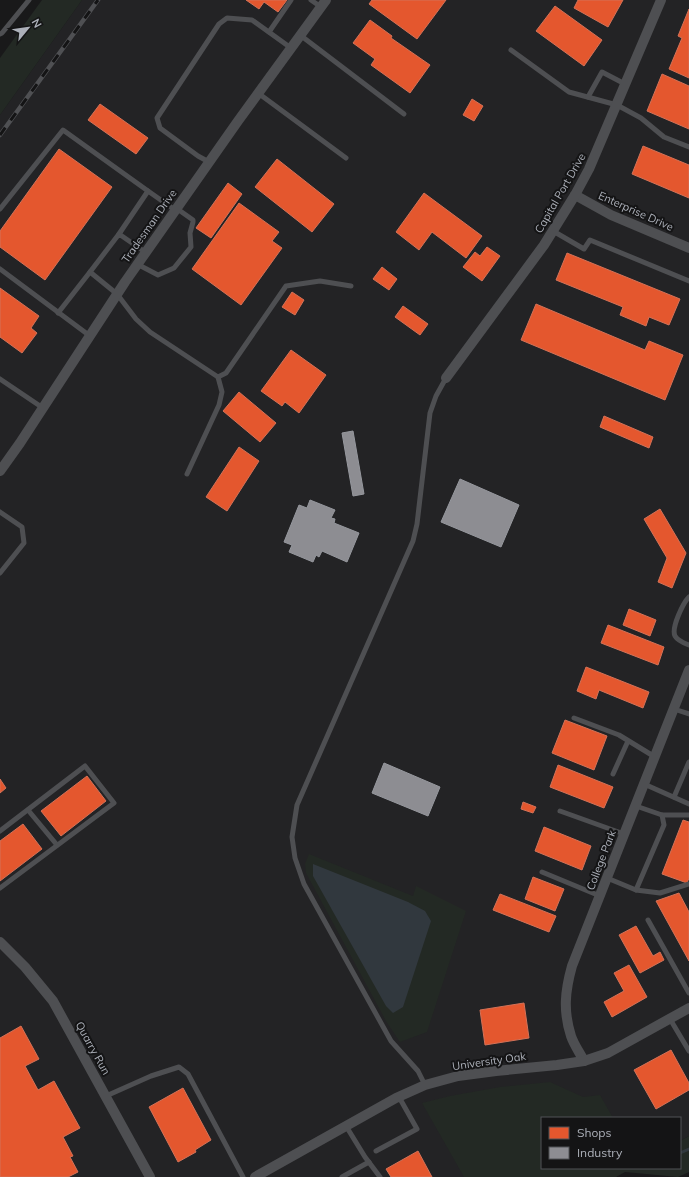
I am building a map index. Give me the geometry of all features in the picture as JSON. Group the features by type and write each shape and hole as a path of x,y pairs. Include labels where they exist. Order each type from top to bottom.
{"street":[{"name":"Capital Port Drive","path":"446,378 544,245 575,195 589,169 661,0"},
{"name":"Tradesman Drive","path":"0,472 145,252 323,3"},
{"name":"Enterprise Drive","path":"575,195 611,215 689,248"},
{"name":"College Park","path":"584,1061 572,1037 566,1016 565,1006 567,985 572,966 674,709 685,690 689,670"},
{"name":"Quarry Run","path":"0,942 25,967 53,1001 150,1177"},
{"name":"University Oak","path":"255,1177 399,1097 425,1085 458,1076 584,1061 608,1053 689,1008"}],"lane":[{"path":"0,34 29,0"},
{"path":"269,32 291,0"},
{"path":"311,0 323,3"},
{"path":"209,162 198,156 160,128 157,118 219,24 227,18 252,20 291,48"},
{"path":"300,35 404,114"},
{"path":"511,50 569,92 617,105 641,118 664,137 689,147"},
{"path":"588,97 602,72 626,84"},
{"path":"258,93 346,158"},
{"path":"0,209 64,130 148,191 193,220 190,233 191,247 174,268 158,275 137,264"},
{"path":"58,313 119,234 148,191"},
{"path":"553,231 584,249 590,240 689,281"},
{"path":"119,234 145,252"},
{"path":"0,270 90,336"},
{"path":"90,272 117,294 136,319 150,332 218,377 222,392 219,405 187,474"},
{"path":"218,377 226,373 286,286 320,281 351,286"},
{"path":"425,1085 418,1071 391,1041 304,884 295,858 292,837 297,805 413,541 417,524 430,414 436,396 446,378"},
{"path":"0,379 43,408"},
{"path":"0,512 22,527 24,543 0,573"},
{"path":"689,597 683,605 674,632 676,638 680,642 689,645"},
{"path":"674,709 689,714"},
{"path":"574,718 619,735 655,757"},
{"path":"613,774 628,741"},
{"path":"674,797 689,762"},
{"path":"0,831 85,766 114,803 0,888"},
{"path":"644,784 689,804"},
{"path":"636,806 662,815 689,815"},
{"path":"28,810 57,845"},
{"path":"560,811 624,834"},
{"path":"636,890 664,825 662,815"},
{"path":"542,872 600,896"},
{"path":"607,878 636,890 660,893 689,884"},
{"path":"648,920 689,993"},
{"path":"670,1019 689,1051"},
{"path":"106,1096 151,1076 179,1067 188,1074 243,1177"},
{"path":"376,1151 417,1129 399,1097"},
{"path":"346,1126 365,1157 380,1177"},
{"path":"342,1177 369,1162"}],"shaded area":[{"path":"42,0 82,0 0,115 0,58"},
{"path":"82,0 689,0 689,1136 681,1140 681,1117 541,1117 541,1169 616,1177 0,1177 0,115"},
{"path":"309,854 413,896 416,886 466,911 427,1032 400,1042 386,1021 306,873 305,864"},
{"path":"313,864 408,902 425,911 431,921 403,1007 393,1013 386,1006 313,876"},
{"path":"550,1082 583,1097 600,1095 612,1117 541,1117 541,1169 681,1169 681,1140 689,1136 689,1172 678,1177 625,1172 616,1177 464,1177 422,1103 450,1096 500,1087"}],"building: Shops":[{"path":"246,0 287,0 278,12 264,2 259,9"},
{"path":"372,0 446,0 417,39 369,4"},
{"path":"578,0 623,0 608,27 574,8"},
{"path":"555,6 602,40 584,66 536,31"},
{"path":"689,9 689,78 669,69 682,38 678,36"},
{"path":"370,20 392,36 391,38 430,65 410,93 371,65 375,59 353,43"},
{"path":"662,74 689,86 689,129 647,111"},
{"path":"472,99 483,106 474,121 463,115"},
{"path":"100,104 148,138 136,154 88,120"},
{"path":"643,146 689,165 689,198 632,174"},
{"path":"59,149 112,187 45,280 0,247 0,231"},
{"path":"277,159 334,204 312,232 255,187"},
{"path":"228,183 242,194 211,238 196,228"},
{"path":"424,193 482,236 466,258 432,232 419,250 396,232"},
{"path":"239,203 279,232 272,241 282,248 241,305 192,269"},
{"path":"487,247 500,256 482,281 463,267 475,252 480,256"},
{"path":"567,253 680,299 669,325 649,317 646,326 620,315 623,307 556,280"},
{"path":"382,267 397,279 389,290 373,279"},
{"path":"0,288 39,316 31,328 37,333 22,353 0,337"},
{"path":"292,292 304,300 295,315 282,307"},
{"path":"536,304 645,350 649,341 683,355 665,400 521,340"},
{"path":"403,306 428,324 420,335 395,317"},
{"path":"291,350 326,375 299,413 285,402 282,406 261,391"},
{"path":"239,392 276,423 260,442 223,411"},
{"path":"604,416 653,437 649,448 600,427"},
{"path":"239,447 259,461 227,511 206,497"},
{"path":"660,509 686,553 672,588 658,582 667,558 644,519"},
{"path":"629,609 656,620 650,636 623,625"},
{"path":"608,625 664,647 658,665 601,643"},
{"path":"586,667 649,692 643,708 599,690 596,699 577,691"},
{"path":"565,720 607,736 594,770 552,753"},
{"path":"558,765 613,787 604,808 550,787"},
{"path":"87,776 106,801 61,836 41,811"},
{"path":"0,779 6,788 0,793"},
{"path":"523,802 536,807 533,813 521,809"},
{"path":"683,820 689,822 689,878 687,883 662,874"},
{"path":"23,824 42,849 0,881 0,841"},
{"path":"544,827 591,846 582,870 535,851"},
{"path":"533,877 564,889 555,911 525,899"},
{"path":"679,893 689,912 689,961 656,901"},
{"path":"500,894 556,916 549,932 493,910"},
{"path":"636,926 653,956 660,952 664,960 640,973 619,935"},
{"path":"629,965 647,997 612,1017 604,1002 624,991 614,973"},
{"path":"524,1003 529,1038 485,1045 480,1010"},
{"path":"21,1026 39,1059 25,1066 38,1090 54,1081 80,1128 63,1137 73,1156 70,1157 78,1172 68,1177 0,1177 0,1038"},
{"path":"671,1050 689,1083 689,1090 656,1109 634,1070"},
{"path":"183,1088 211,1140 195,1150 196,1152 178,1162 149,1107"},
{"path":"418,1151 432,1177 391,1177 386,1169"}],"building: Industry":[{"path":"353,431 364,494 353,496 342,433"},
{"path":"460,479 519,505 501,547 441,522"},
{"path":"310,500 335,510 331,518 335,519 334,523 359,533 347,562 322,551 319,557 316,555 313,562 289,552 292,545 284,542 299,505 307,508"},
{"path":"384,763 440,787 428,816 372,793"}],"waterway":[{"path":"681,1153 689,1149"}],"railway":[{"path":"0,135 98,0"}]}
